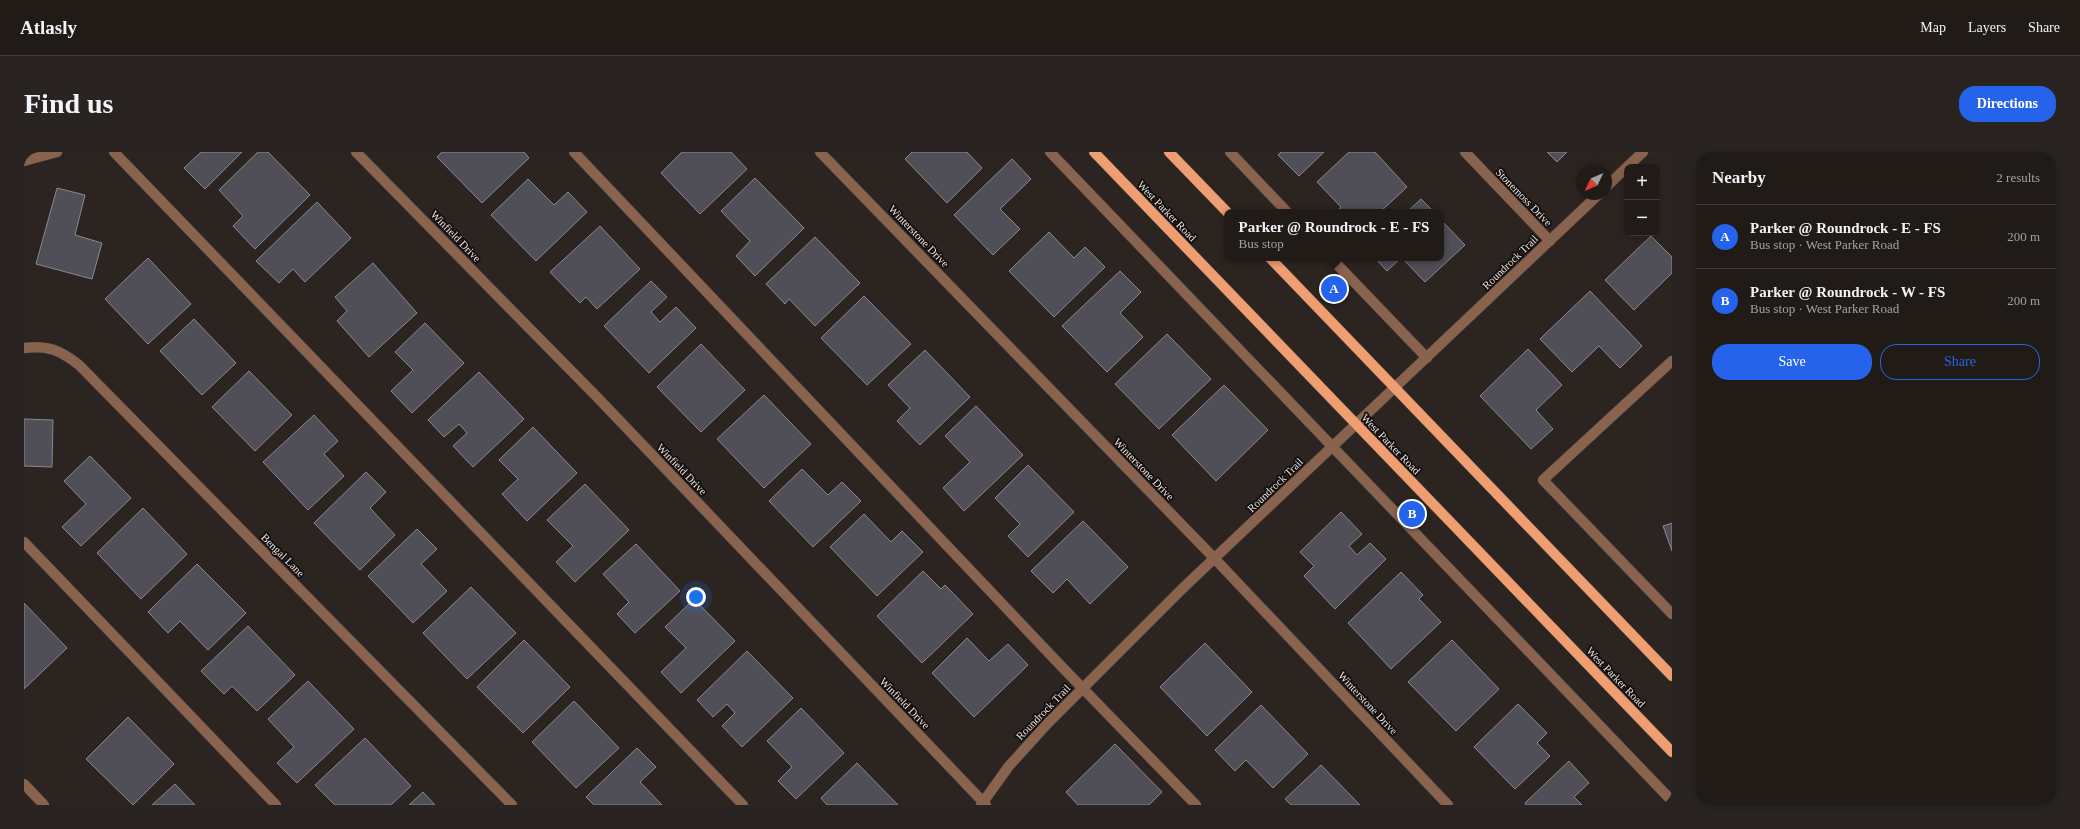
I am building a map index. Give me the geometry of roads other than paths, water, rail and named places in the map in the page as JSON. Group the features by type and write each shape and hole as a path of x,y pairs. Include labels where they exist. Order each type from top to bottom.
{"main road":[{"name":"West Parker Road","path":"1094,152 1672,752"},
{"path":"1169,152 1224,209"},
{"path":"1273,261 1672,676"}],"street":[{"path":"24,161 57,152"},
{"path":"114,152 744,805"},
{"name":"Winfield Drive","path":"356,152 602,403 984,804"},
{"path":"574,152 1196,805"},
{"name":"Winterstone Drive","path":"820,152 1215,559 1448,805"},
{"path":"1050,152 1672,801"},
{"path":"1230,152 1284,209"},
{"name":"Stonemoss Drive","path":"1465,152 1550,241"},
{"path":"1630,164 1643,152"},
{"path":"1612,181 1624,170"},
{"name":"Roundrock Trail","path":"984,804 1009,766 1083,688 1183,588 1593,200"},
{"path":"1334,261 1427,358"},
{"name":"Bengal Lane","path":"24,348 39,346 54,349 67,355 79,365 512,805"},
{"path":"1672,361 1543,480 1672,614"},
{"path":"24,542 276,805"},
{"path":"24,784 44,805"}],"place":[{"name":"Parker @ Roundrock - E - FS","path":"1334,289"},
{"name":"Parker @ Roundrock - W - FS","path":"1412,514"}]}
